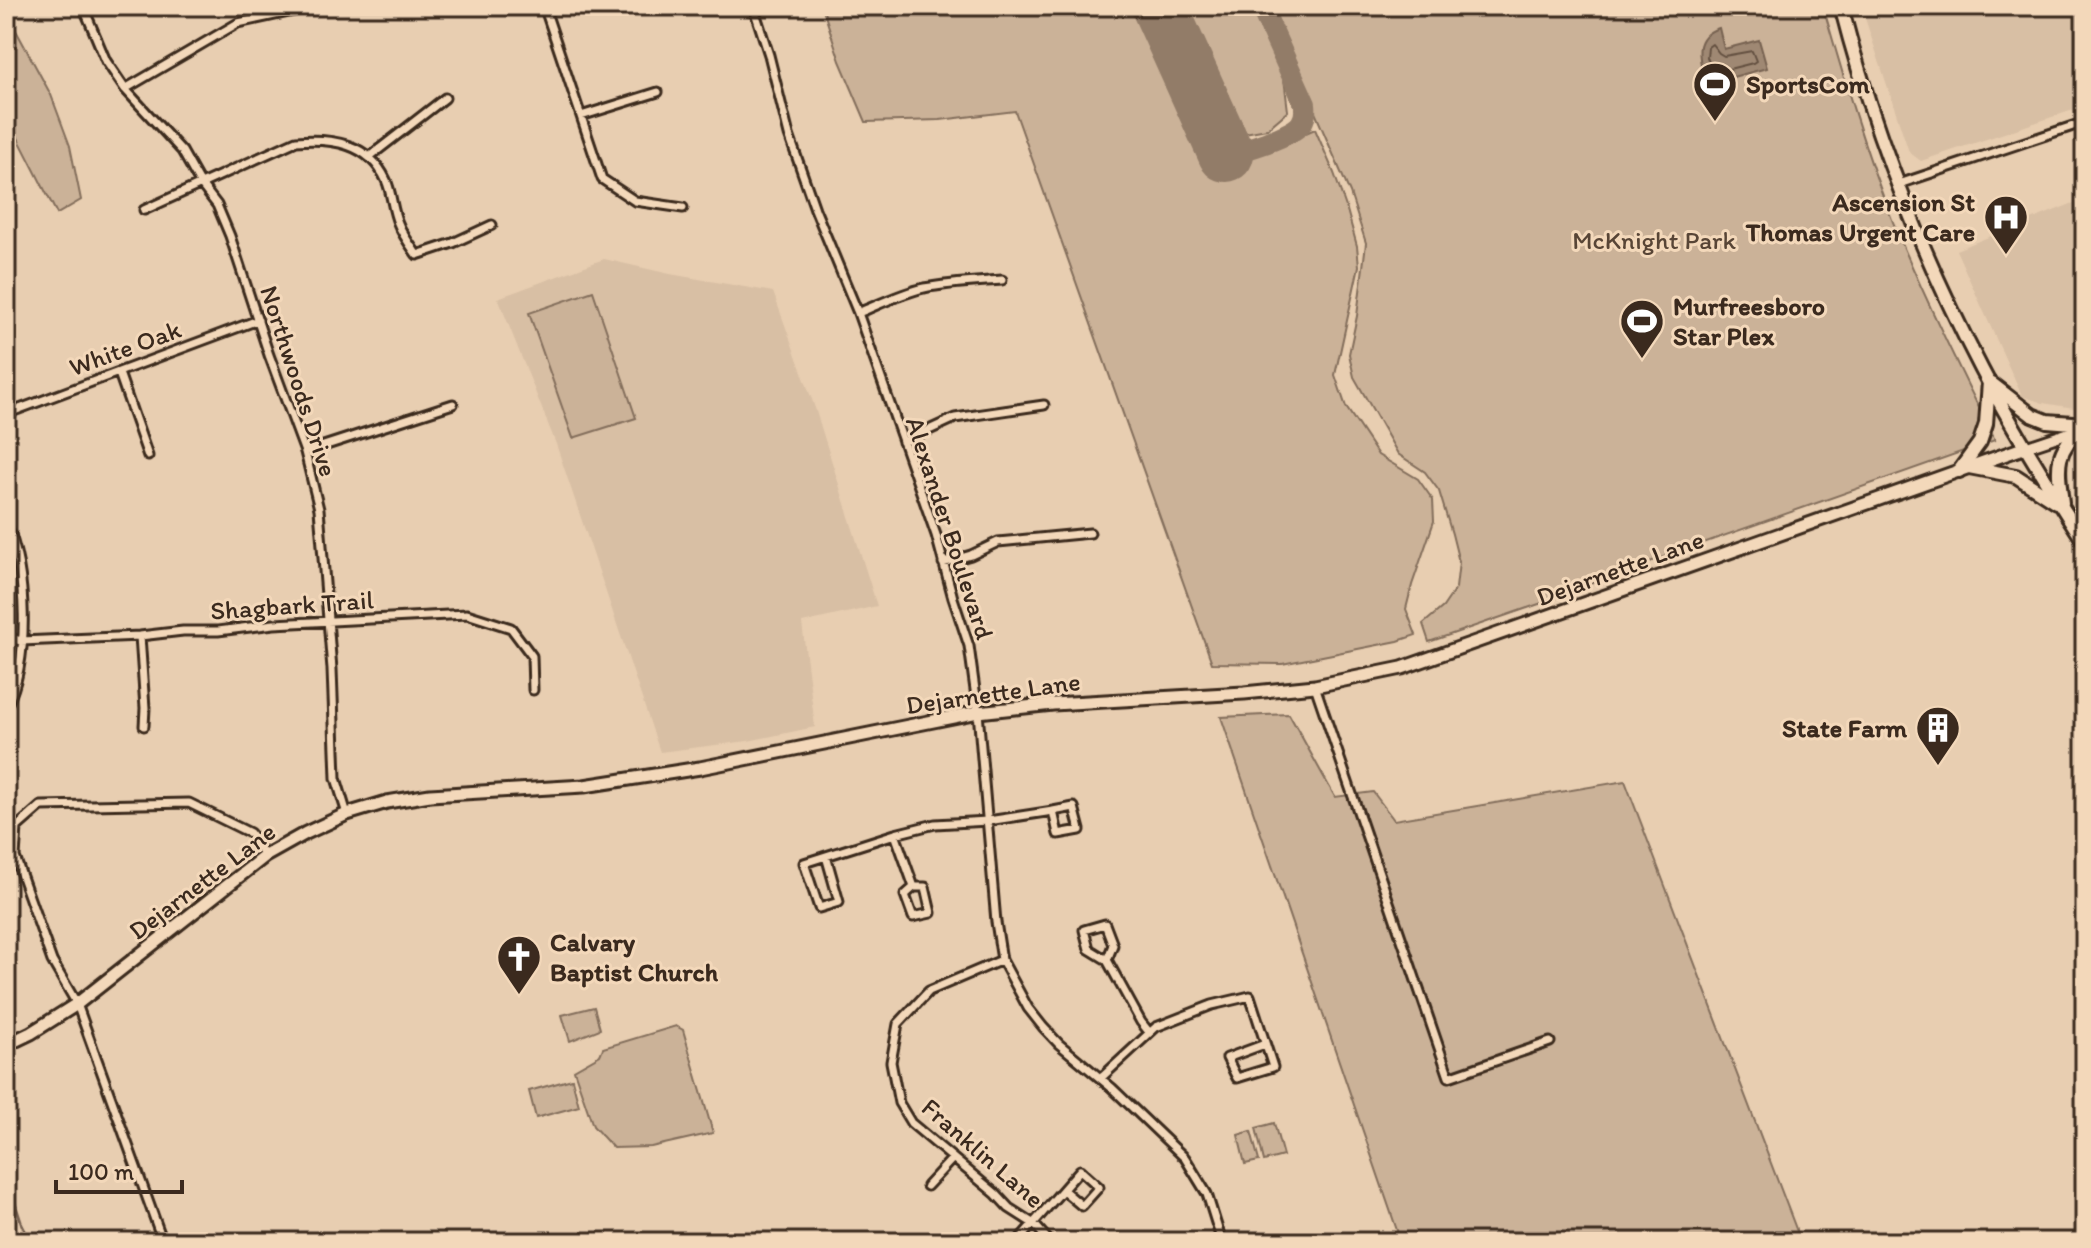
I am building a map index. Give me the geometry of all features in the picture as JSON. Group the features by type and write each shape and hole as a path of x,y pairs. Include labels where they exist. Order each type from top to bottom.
{"main road":[{"path":"1841,6 1899,184 1941,285 1989,382 2085,543"},
{"path":"1989,382 2032,415 2047,421 2084,426"},
{"path":"1989,382 1986,424 1980,442 1964,469 2016,476 2062,506"},
{"path":"2062,506 2059,458 2067,443 2084,426"},
{"name":"Dejarnette Lane","path":"6,1045 77,1004 265,856 347,814 387,802 430,795 584,786 690,770 978,712 1315,686 1402,668 2026,447"}],"street":[{"name":"Northwoods Drive","path":"83,6 106,61 125,89 182,151 217,205 305,452 319,509 332,669 336,778 347,814"},
{"path":"125,89 238,23 306,6"},
{"path":"544,6 602,179 635,201 683,208"},
{"name":"Alexander Boulevard","path":"753,6 789,135 815,209 858,313 936,535 969,646 1002,960 1028,1008 1043,1027 1185,1158 1207,1194 1222,1242"},
{"path":"581,116 658,92"},
{"path":"369,157 445,98"},
{"path":"1899,184 2085,122"},
{"path":"144,210 296,141 317,139 345,143 369,157 386,180 398,223 417,255 492,225"},
{"path":"858,313 922,288 1002,280"},
{"name":"White Oak","path":"6,414 258,320"},
{"path":"119,373 148,456"},
{"path":"305,452 453,404"},
{"path":"903,442 955,418 1044,405"},
{"path":"2026,447 2084,426"},
{"path":"6,522 18,561 24,603 18,674 6,707"},
{"path":"943,563 971,555 998,542 1090,533"},
{"name":"Shagbark Trail","path":"6,637 21,641 140,636 274,624 467,614 511,628 532,656 533,690"},
{"path":"140,636 144,726"},
{"path":"1315,686 1449,1077 1550,1042"},
{"path":"163,1242 77,1004 52,961 15,857 17,827 41,806 189,803 250,833 265,856"},
{"path":"826,856 839,902 819,908 804,863 895,834 935,824 988,821 1074,807 1080,830 1058,834 1053,811"},
{"path":"895,834 914,887"},
{"path":"914,887 925,887 931,913 913,917 905,895 914,887"},
{"path":"1107,960 1113,945 1105,924 1084,930 1089,949 1107,960 1149,1032"},
{"name":"Franklin Lane","path":"1002,960 929,991 898,1024 891,1062 899,1103 911,1123 1009,1208 1034,1224 1050,1242"},
{"path":"1101,1078 1156,1027 1212,1005 1250,996 1273,1067 1237,1078 1227,1058 1265,1044"},
{"path":"927,1186 953,1158"},
{"path":"1017,1242 1080,1170 1099,1187 1082,1206 1063,1190"}],"shaded area":[{"path":"1861,6 2085,6 2085,106 1921,161 1909,152"},
{"path":"2076,202 2085,231 2085,406 2080,409 2022,396 1956,250"},
{"path":"604,259 773,292 815,408 877,606 802,623 815,727 748,741 660,752 556,444 498,298"}],"green space":[{"path":"822,6 1139,6 1214,173 1315,129 1347,210 1359,266 1335,375 1346,407 1378,455 1418,479 1433,500 1434,521 1406,609 1416,635 1282,664 1212,663 1015,111 940,120 866,122 840,61"},
{"path":"1180,6 1253,6 1283,70 1288,111 1267,129 1239,134"},
{"name":"McKnight Park","path":"1269,6 1823,6 1864,142 1893,222 1929,305 1995,440 1429,642 1423,624 1443,607 1456,588 1459,562 1452,534 1439,491 1425,472 1398,454 1354,377 1349,354 1366,243 1350,193"},
{"path":"6,12 51,95 70,146 81,200 57,214 14,130 6,79"},
{"path":"593,291 636,418 573,438 529,313"},
{"path":"1289,714 1335,797 1373,792 1394,820 1625,781 1801,1242 1401,1242 1221,717"},
{"path":"594,1007 600,1029 570,1041 562,1015"},
{"path":"676,1026 683,1030 713,1133 651,1147 613,1148 593,1126 574,1070 600,1055 603,1048"},
{"path":"572,1079 579,1106 536,1118 529,1091"},
{"path":"1274,1123 1283,1156 1264,1161 1256,1128"},
{"path":"1251,1131 1259,1161 1245,1164 1238,1135"}],"water":[{"path":"1719,28 1724,49 1759,40 1767,68 1706,84 1699,51 1704,37"}],"waterway":[{"path":"6,1176 31,1242"}],"taxiway":[{"path":"1226,154 1287,134 1301,124 1305,115 1305,104 1261,6"}],"runway":[{"path":"1159,6 1226,154"}],"place":[{"name":"SportsCom","path":"1715,123"},
{"name":"Ascension St Thomas Urgent Care","path":"2006,256"},
{"name":"Murfreesboro Star Plex","path":"1642,360"},
{"name":"State Farm","path":"1938,767"},
{"name":"Calvary Baptist Church","path":"519,996"}]}
